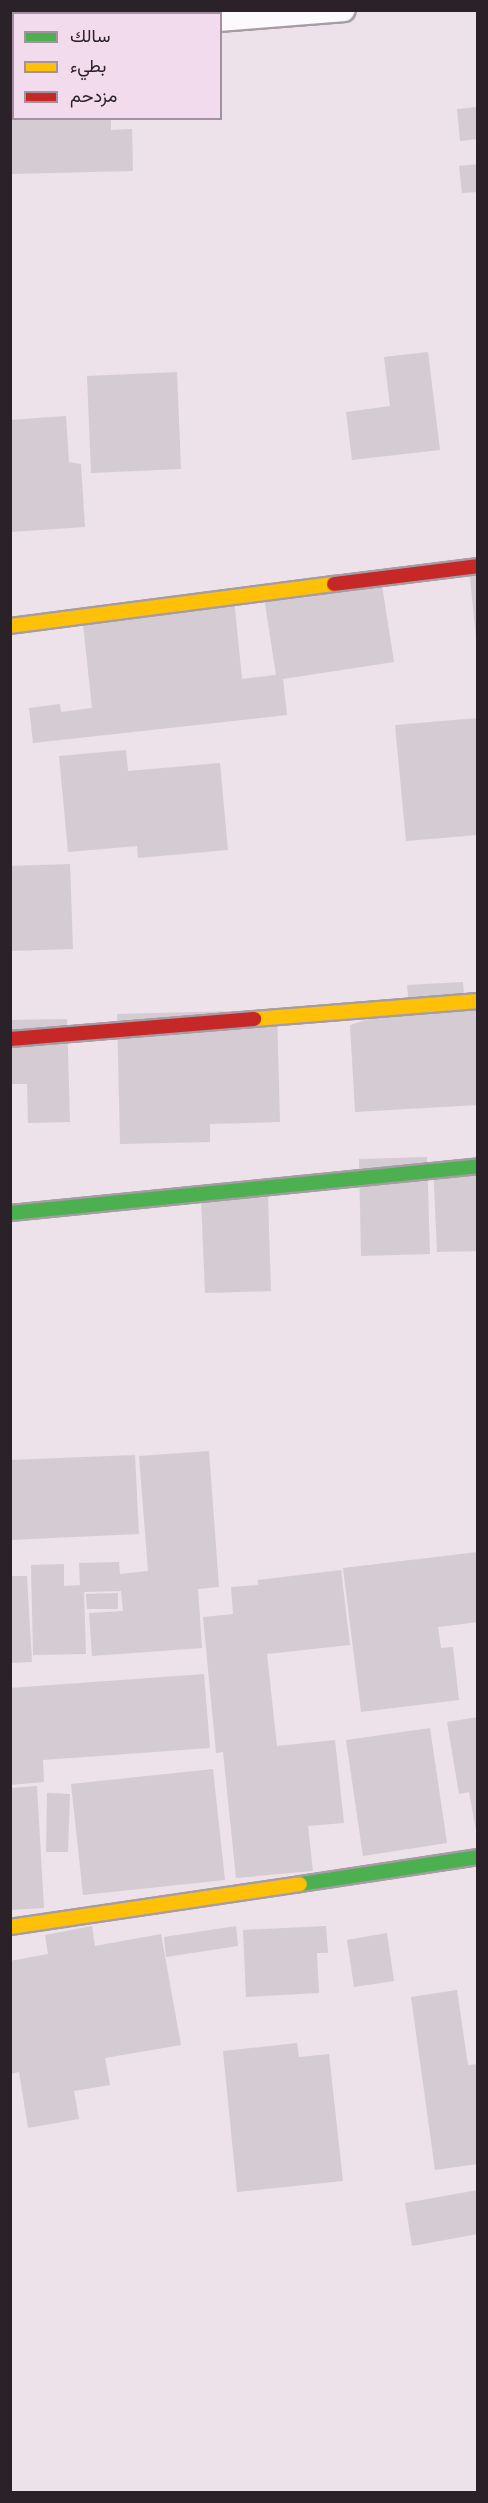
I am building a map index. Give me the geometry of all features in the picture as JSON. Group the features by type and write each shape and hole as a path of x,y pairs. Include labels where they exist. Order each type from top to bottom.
{"street":[{"path":"10,626 477,566"},
{"path":"10,1039 477,1001"},
{"path":"10,1213 79,1209 477,1166"},
{"path":"10,1926 477,1857"}],"lane":[{"path":"222,21 344,10"}],"building":[{"path":"10,43 12,43 12,120 111,120 111,130 132,129 133,171 10,174"},
{"path":"478,107 478,139 460,141 457,109"},
{"path":"478,164 478,192 462,193 459,166"},
{"path":"428,352 440,450 352,460 346,412 390,406 384,357"},
{"path":"177,372 181,469 91,473 87,376"},
{"path":"66,416 69,462 81,464 85,527 10,532 10,420"},
{"path":"478,566 478,638 476,638 469,567"},
{"path":"381,579 394,662 283,679 287,715 33,743 29,708 60,704 61,712 92,708 82,615 234,598 242,679 276,675 264,597"},
{"path":"478,718 478,835 406,841 395,725"},
{"path":"126,750 128,771 220,763 228,850 138,858 137,846 68,852 59,756"},
{"path":"70,864 73,949 10,951 10,866"},
{"path":"463,982 465,1010 478,1009 478,1105 355,1112 350,1025 409,1006 407,985"},
{"path":"277,1010 280,1122 210,1124 210,1142 120,1144 117,1014"},
{"path":"67,1019 70,1122 28,1123 27,1084 10,1084 10,1020"},
{"path":"427,1157 430,1254 361,1256 359,1159"},
{"path":"478,1162 478,1251 437,1252 433,1164"},
{"path":"268,1197 271,1291 205,1293 201,1199"},
{"path":"209,1451 219,1587 198,1589 202,1648 92,1656 89,1613 123,1611 121,1591 84,1592 86,1654 33,1655 31,1565 64,1564 64,1586 80,1585 79,1563 119,1562 120,1574 148,1571 139,1456"},
{"path":"135,1455 139,1534 10,1540 10,1460"},
{"path":"478,1552 478,1622 438,1627 441,1648 453,1647 459,1700 361,1712 343,1568"},
{"path":"341,1570 350,1645 267,1654 277,1746 335,1740 344,1823 308,1826 313,1871 236,1878 223,1752 216,1753 203,1617 233,1614 231,1587 258,1585 258,1580"},
{"path":"10,1576 27,1576 32,1662 10,1663"},
{"path":"118,1593 118,1609 87,1609 86,1594"},
{"path":"204,1674 210,1748 43,1760 44,1782 10,1785 10,1688"},
{"path":"478,1717 478,1830 476,1830 469,1792 459,1794 447,1722"},
{"path":"430,1728 447,1843 363,1856 346,1740"},
{"path":"213,1769 225,1880 83,1895 71,1784"},
{"path":"37,1786 44,1908 10,1910 10,1788"},
{"path":"47,1793 70,1794 68,1852 46,1852"},
{"path":"92,1926 95,1946 161,1934 181,2045 105,2058 110,2085 74,2091 79,2119 28,2128 19,2072 10,2074 10,1961 48,1954 45,1935"},
{"path":"236,1926 238,1946 166,1957 164,1937"},
{"path":"326,1926 328,1953 317,1953 319,1993 246,1997 243,1930"},
{"path":"387,1933 394,1981 354,1987 347,1940"},
{"path":"457,1990 468,2065 478,2064 478,2164 435,2170 411,1997"},
{"path":"297,2043 299,2057 329,2054 343,2181 237,2192 223,2051"},
{"path":"478,2190 478,2234 412,2246 405,2203"}],"traffic: fast":[{"path":"10,1213 478,1166"},
{"path":"300,1884 478,1857"}],"traffic: slow":[{"path":"10,626 334,584"},
{"path":"254,1019 478,1001"},
{"path":"10,1927 300,1884"}],"traffic: jam":[{"path":"334,584 478,566"},
{"path":"10,1039 254,1019"}]}
